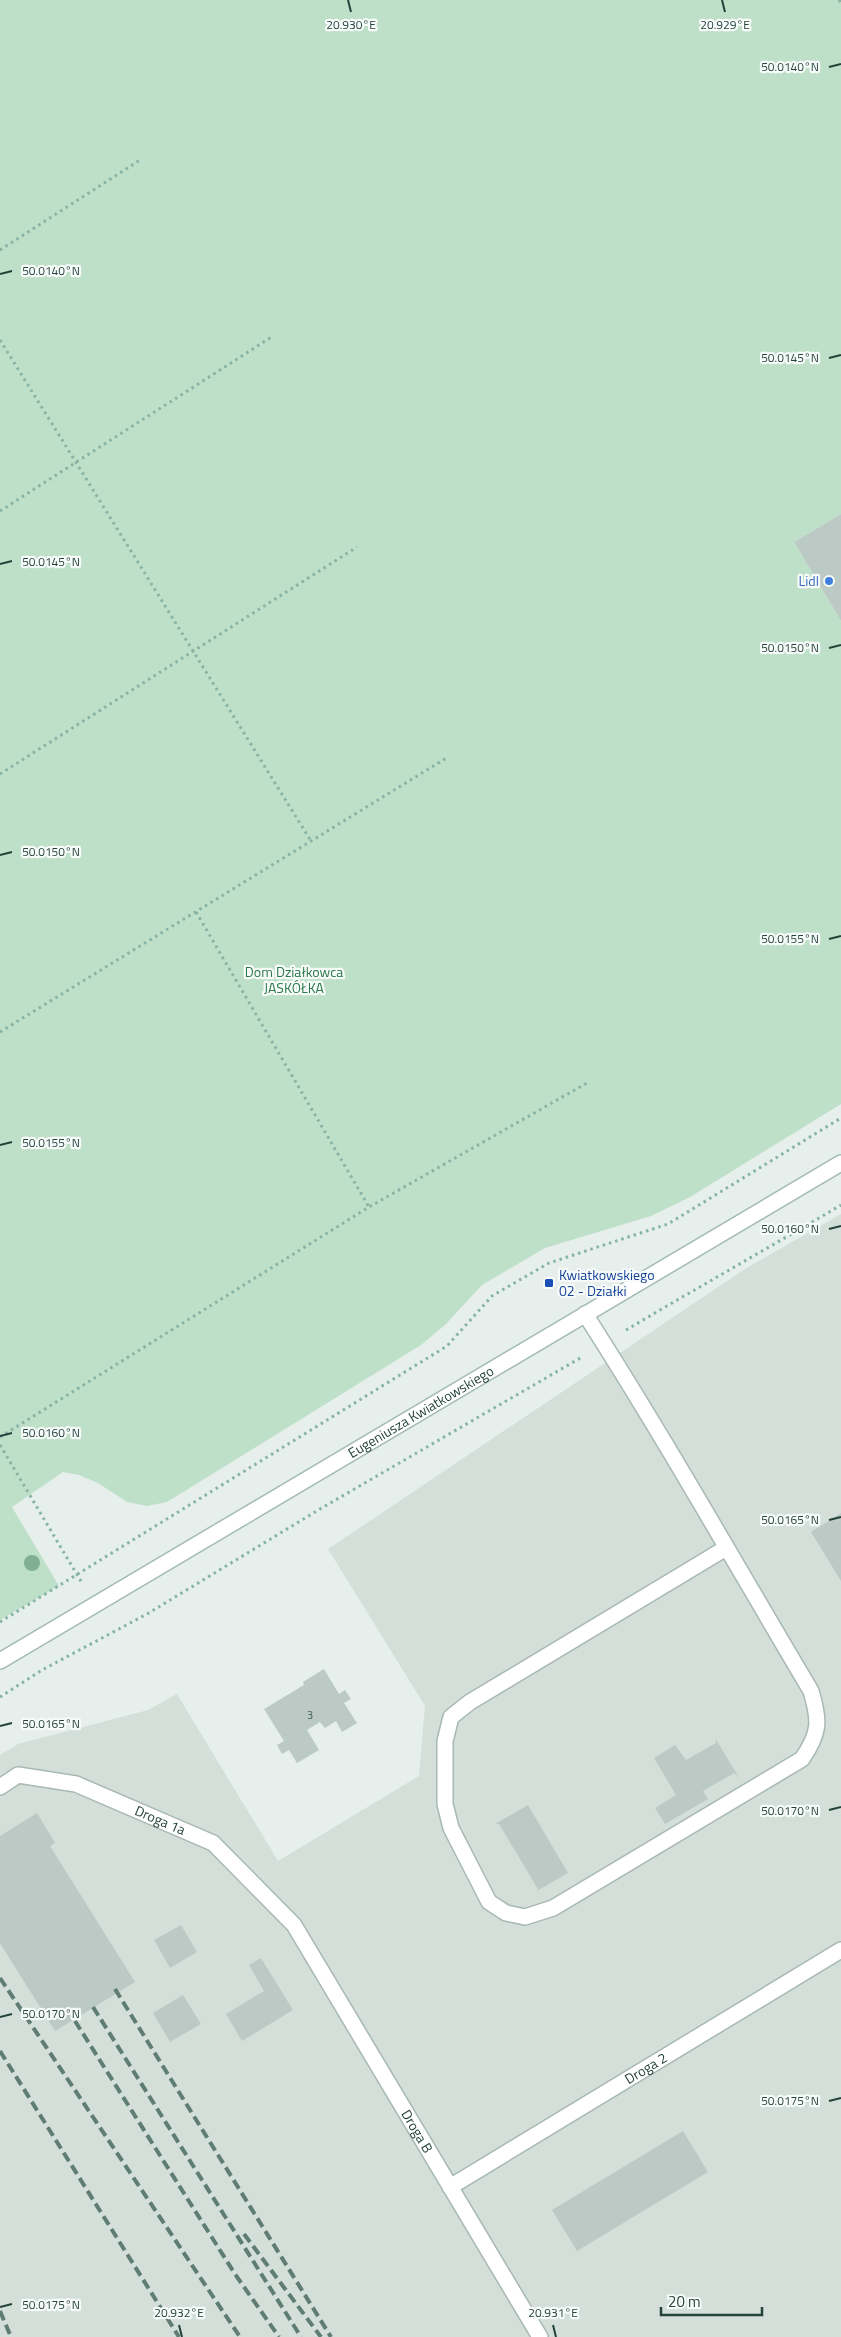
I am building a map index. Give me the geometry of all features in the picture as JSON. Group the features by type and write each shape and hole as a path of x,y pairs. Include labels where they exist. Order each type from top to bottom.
{"main road":[{"name":"Eugeniusza Kwiatkowskiego","path":"0,1661 841,1163"},
{"path":"585,1314 726,1548 811,1691 817,1712 818,1726 813,1744 802,1760 553,1908 524,1918 506,1913 489,1902 451,1828 444,1804 445,1741 451,1717 470,1702 726,1548"},
{"name":"Droga 1a","path":"0,1787 18,1775 76,1784 213,1843 294,1925"},
{"name":"Droga B","path":"294,1925 540,2337"},
{"name":"Droga 2","path":"450,2187 841,1950"}],"path":[{"path":"0,250 140,160"},
{"path":"0,511 273,336"},
{"path":"0,340 311,841"},
{"path":"0,774 357,547"},
{"path":"0,1032 448,757"},
{"path":"196,912 369,1207"},
{"path":"0,1437 369,1207 587,1083"},
{"path":"0,1622 447,1346 492,1296 549,1263 668,1224 841,1118"},
{"path":"652,1314 670,1302 701,1288 841,1205"},
{"path":"0,1697 42,1670 148,1614 320,1509 585,1356"},
{"path":"0,1445 96,1604"}],"shaded area":[{"path":"841,1214 841,2337 0,2337 0,1755 18,1744 148,1710 177,1694 278,1861 419,1776 425,1706 328,1549 745,1269"}],"green space":[{"name":"Dom Działkowca JASKÓŁKA","path":"0,0 841,0 841,514 794,542 841,621 841,1104 690,1197 651,1216 545,1248 482,1285 445,1325 421,1345 167,1502 147,1506 127,1502 98,1483 79,1475 63,1472 12,1507 59,1586 0,1620"}],"building":[{"name":"Lidl","path":"841,514 841,621 794,542"},
{"path":"841,1513 841,1581 811,1532"},
{"path":"324,1669 339,1694 345,1690 351,1699 344,1703 357,1723 342,1732 336,1721 325,1728 320,1722 307,1730 319,1750 297,1763 289,1750 282,1754 277,1745 284,1741 264,1709 304,1685 303,1682"},
{"path":"715,1738 738,1776 734,1773 703,1791 708,1799 665,1824 655,1808 676,1795 654,1758 675,1745 686,1760 716,1743"},
{"path":"528,1805 568,1873 535,1892 538,1889 499,1824 495,1824"},
{"path":"37,1813 55,1843 50,1846 135,1982 55,2031 0,1943 0,1836"},
{"path":"181,1925 197,1952 170,1968 154,1940"},
{"path":"261,1958 293,2010 242,2041 226,2014 264,1991 249,1965"},
{"path":"183,1995 201,2024 170,2042 153,2013"},
{"path":"683,2131 708,2172 577,2251 552,2210"}],"railway":[{"path":"0,1978 240,2337"},
{"path":"115,1989 331,2337"},
{"path":"93,2007 301,2337"},
{"path":"75,2021 235,2274 279,2337"},
{"path":"0,2051 179,2337"},
{"path":"244,2234 321,2337"},
{"path":"0,2311 11,2337"}],"place":[{"name":"Lidl","path":"829,581"},
{"name":"Kwiatkowskiego 02 - Działki","path":"549,1283"}]}
